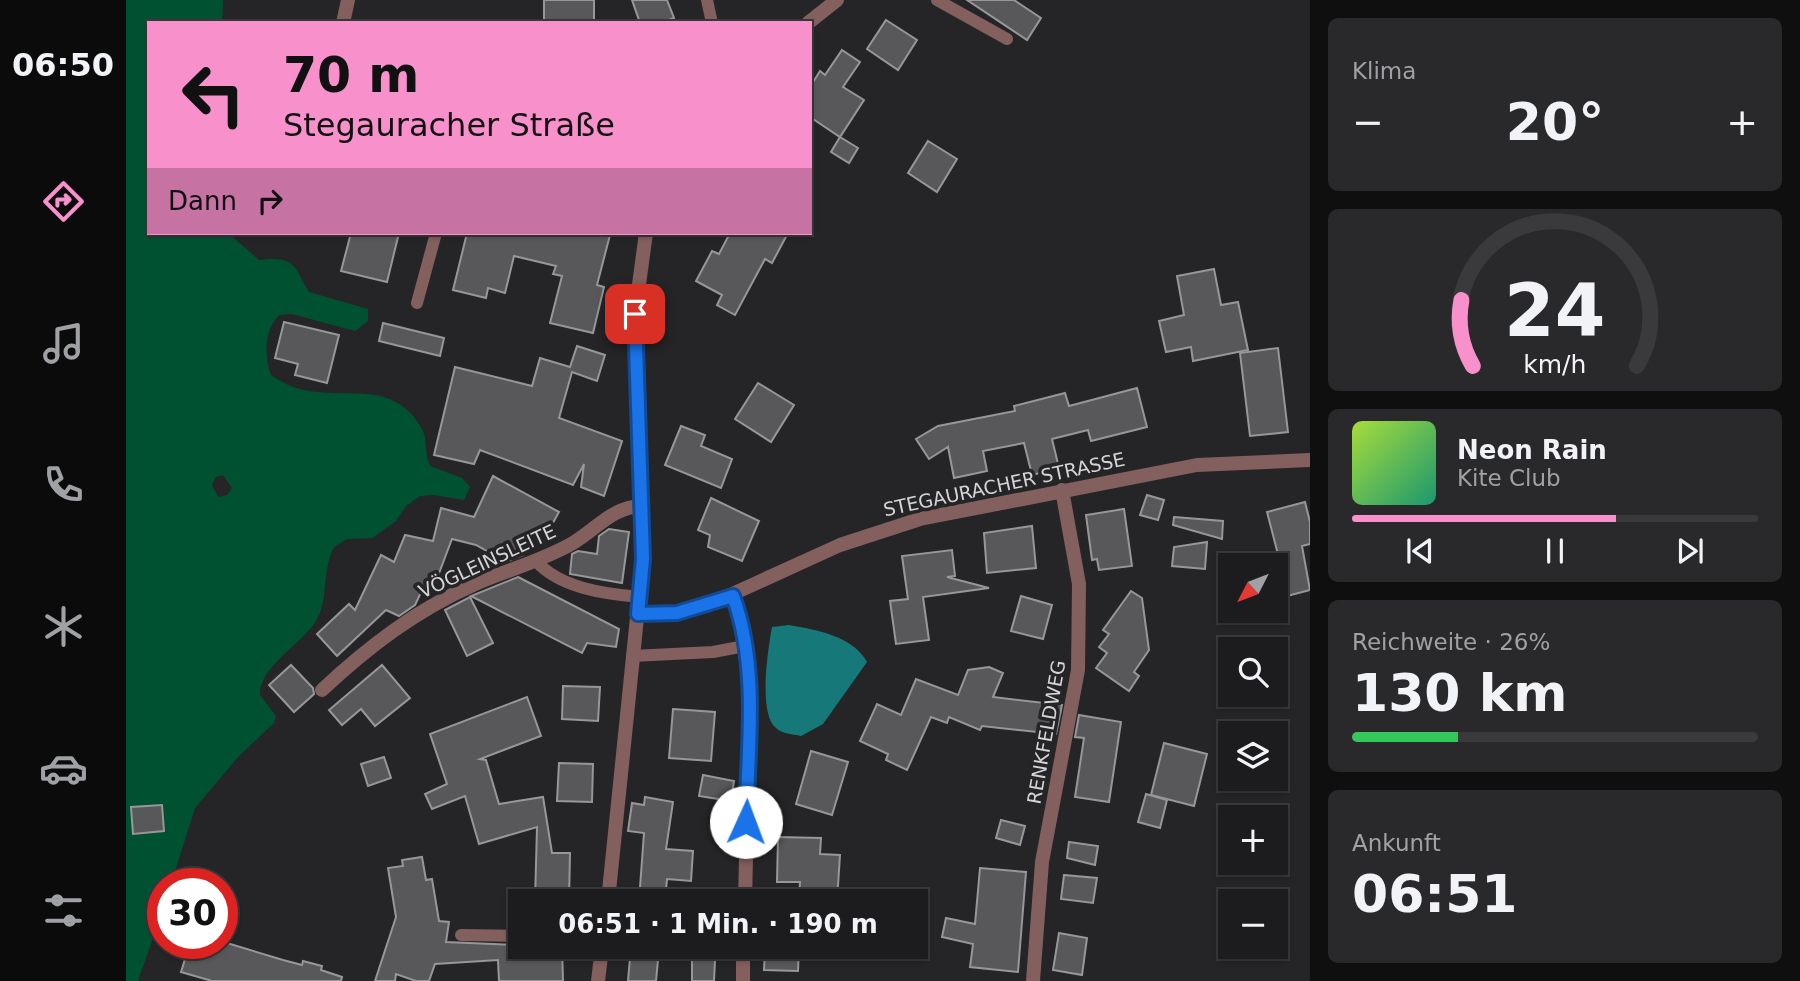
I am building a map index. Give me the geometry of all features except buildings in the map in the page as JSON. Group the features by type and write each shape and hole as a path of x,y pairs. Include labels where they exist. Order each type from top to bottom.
{"street":[{"path":"343,21 348,0"},
{"path":"811,21 837,0"},
{"path":"609,889 643,559 635,314 646,235"},
{"name":"STEGAURACHER STRASSE","path":"638,614 677,613 733,596 869,533 919,519 1197,465 1310,460"},
{"name":"RENKFELDWEG","path":"1033,981 1042,862 1079,670 1079,584 1062,490"},
{"name":"VÖGLEINSLEITE","path":"322,690 383,636 475,584 536,561 573,543 608,515 626,507 642,506"},
{"path":"733,596 745,646 750,691 744,889"},
{"path":"598,981 601,959"},
{"path":"743,959 743,981"}],"lane":[{"path":"707,0 712,21"},
{"path":"937,0 1007,39"},
{"path":"417,303 435,235"},
{"path":"536,561 556,579 614,595 640,597"},
{"path":"632,656 713,652 745,646"},
{"path":"461,935 508,936"}],"green space":[{"path":"126,0 223,0 222,21 147,21 147,235 230,235 259,260 287,261 296,270 309,292 368,309 368,321 355,331 292,314 279,315 268,336 267,360 271,375 291,386 312,391 373,395 391,400 408,410 422,429 430,466 462,478 470,487 464,500 434,495 420,496 406,506 396,521 372,538 347,539 334,547 319,615 307,632 272,667 261,685 260,695 276,716 274,723 239,756 195,808 176,868 147,868 147,955 138,981 126,981","holes":["223,475 232,488 227,495 218,497 212,485 216,477"]}],"water":[{"path":"789,625 844,640 861,653 867,662 823,724 801,736 778,730 770,721 767,709 766,680 772,627"}],"route":[{"path":"635,314 643,559 638,614 677,613 706,607 733,596 744,629 750,691 746,822"}]}
